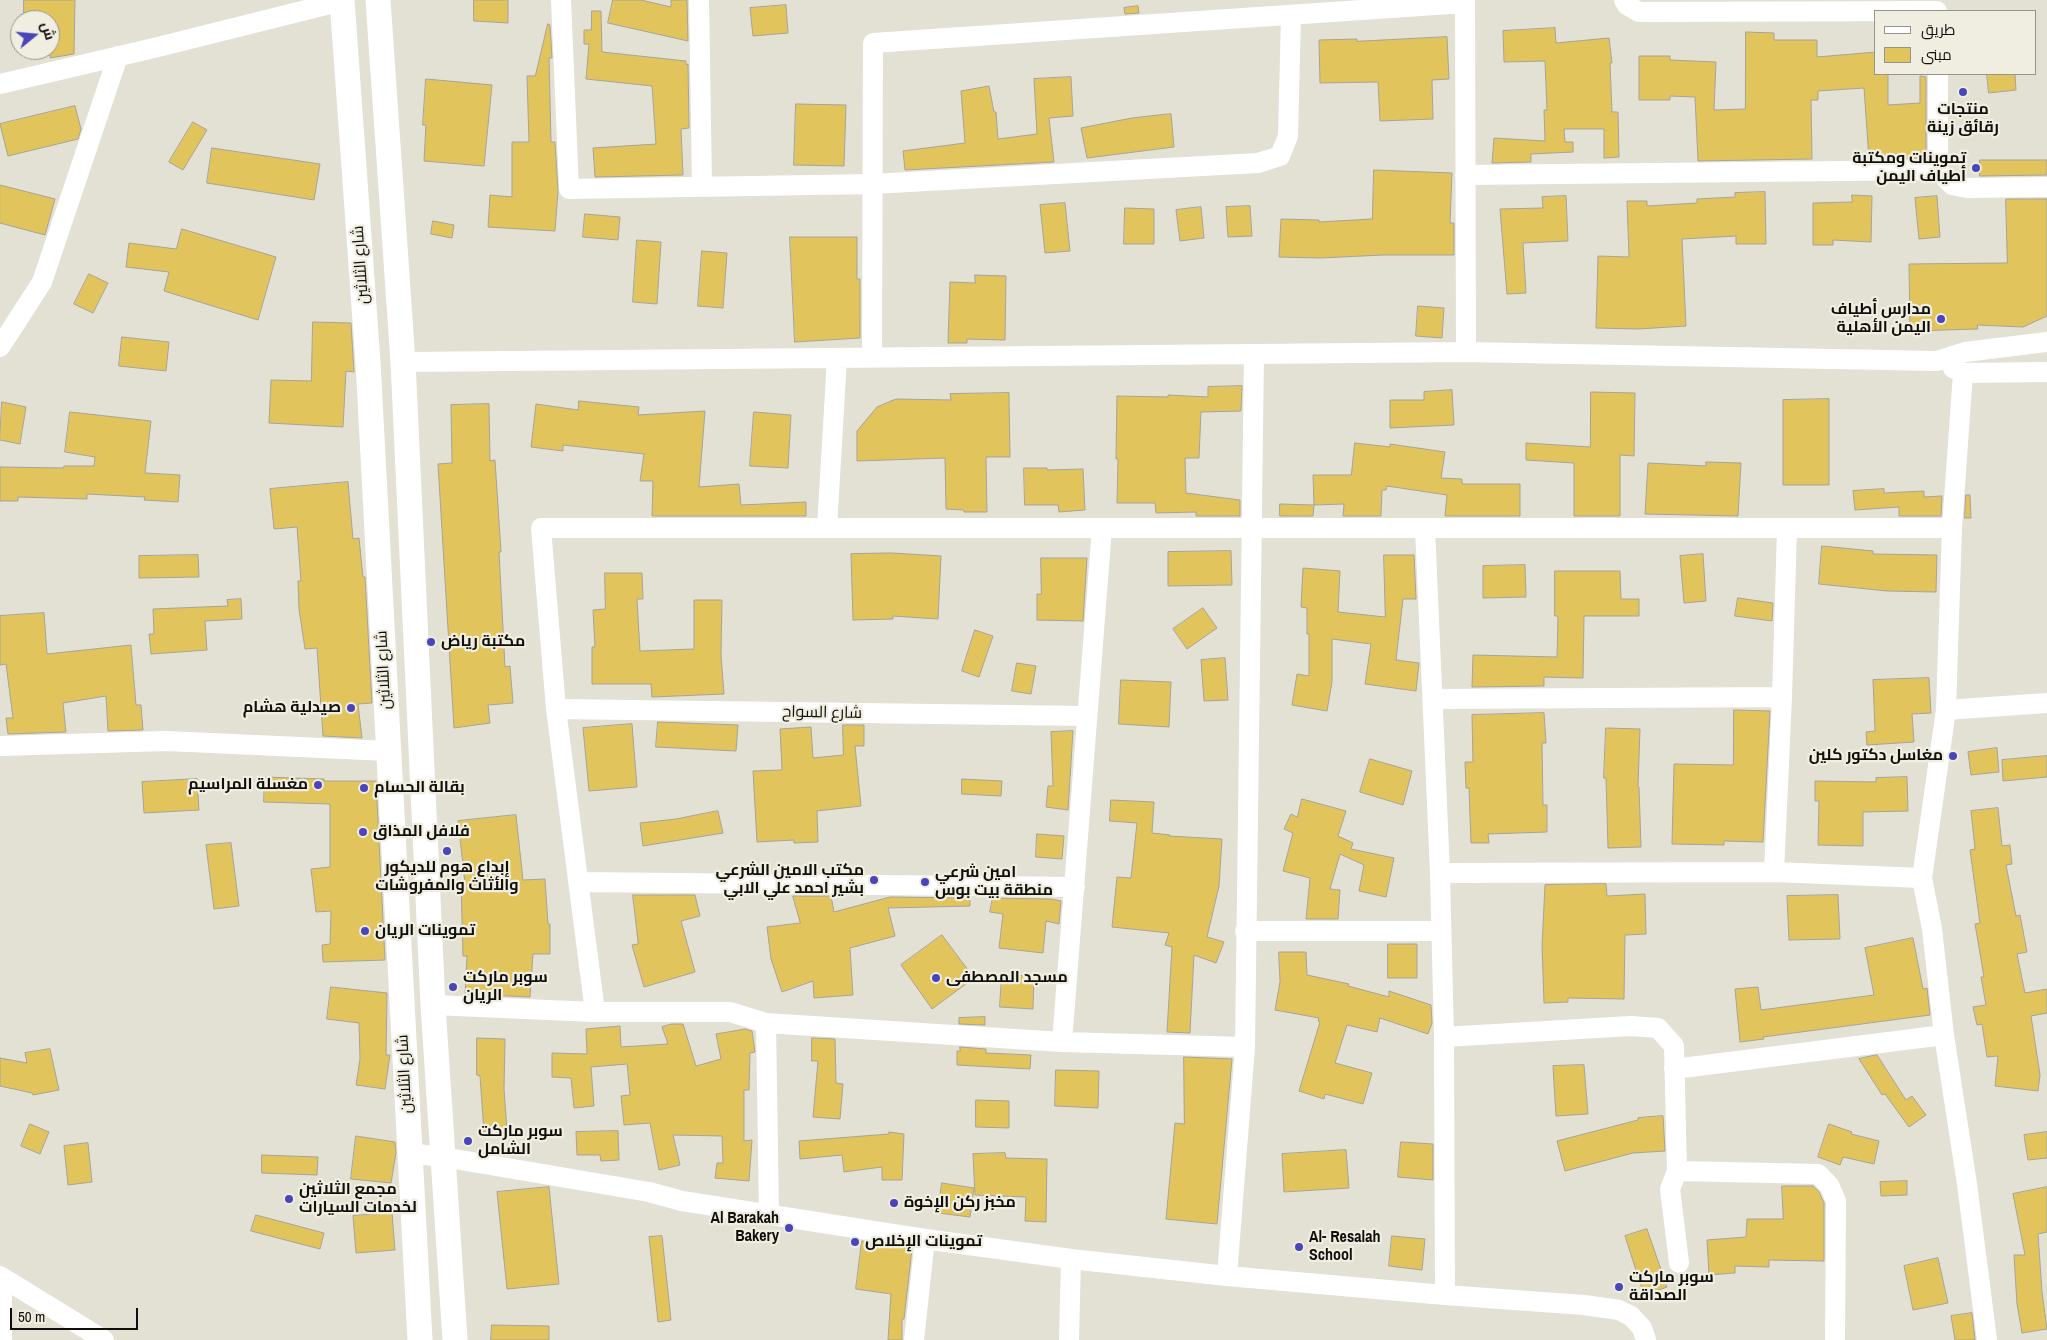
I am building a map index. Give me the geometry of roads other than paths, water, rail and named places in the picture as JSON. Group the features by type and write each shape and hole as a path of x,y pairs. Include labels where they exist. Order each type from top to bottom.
{"street":[{"path":"0,84 342,0 378,0"},
{"name":"شارع الثلاثين","path":"342,0 368,362 420,1340"},
{"name":"شارع الثلاثين","path":"378,0 403,362 433,1005 455,1340"},
{"path":"561,0 569,189 872,184 1258,163 1280,156 1288,136 1291,15"},
{"path":"699,0 702,186"},
{"path":"872,358 872,43 1465,2 1466,352"},
{"path":"1626,2 1639,12 1786,6 1907,10"},
{"path":"0,347 42,282 118,56"},
{"path":"1938,75 1938,170 1952,185 1967,188 2047,187"},
{"path":"1465,175 1938,170"},
{"path":"368,362 1466,352 1937,361 1965,352 2045,342 2045,372 1963,373 1937,361"},
{"path":"1226,1276 1244,1047 1254,354"},
{"path":"827,528 837,358"},
{"path":"1963,373 1952,528 1946,710 1922,878 1932,929 1944,1035 1988,1340"},
{"path":"595,1012 556,709 541,528 1952,528"},
{"path":"1062,1042 1102,528"},
{"path":"1425,528 1440,874 1444,1037 1445,1295"},
{"path":"1774,872 1788,528"},
{"path":"1433,699 1782,698"},
{"path":"1946,710 2047,703"},
{"name":"شارع السواح","path":"556,709 1087,716"},
{"path":"0,746 167,741 388,751"},
{"path":"1440,874 1774,872 1922,878"},
{"path":"578,882 1075,887"},
{"path":"1245,931 1441,931"},
{"path":"433,1005 595,1012 730,1012 766,1023 1062,1042 1244,1047"},
{"path":"766,1023 769,1215"},
{"path":"1444,1037 1631,1026 1658,1028 1674,1046 1677,1171 1670,1189 1680,1263"},
{"path":"1674,1069 1944,1035"},
{"path":"409,1154 443,1157 649,1192 682,1201 769,1215 925,1239 1071,1258 1226,1276 1584,1305 1619,1310 1631,1316 1642,1328 1646,1340"},
{"path":"1677,1171 1818,1174 1829,1185 1836,1201 1835,1340"},
{"path":"914,1340 925,1239"},
{"path":"1069,1340 1071,1258"},
{"path":"1,1277 2,1340"},
{"path":"1,1277 104,1340"}],"place":[{"name":"منتجات رقائق زينة","path":"1963,92"},
{"name":"تموينات ومكتبة أطياف اليمن","path":"1976,168"},
{"name":"مدارس أطياف اليمن الأهلية","path":"1941,319"},
{"name":"مكتبة رياض","path":"431,642"},
{"name":"صيدلية هشام","path":"351,708"},
{"name":"مغاسل دكتور كلين","path":"1953,756"},
{"name":"مغسلة المراسيم","path":"318,785"},
{"name":"بقالة الحسام","path":"364,788"},
{"name":"فلافل المذاق","path":"363,832"},
{"name":"إبداع هوم للديكور والأثاث والمفروشات","path":"447,851"},
{"name":"مكتب الامين الشرعي بشير احمد علي الابي","path":"874,880"},
{"name":"امين شرعي منطقة بيت بوس","path":"925,882"},
{"name":"تموينات الريان","path":"365,931"},
{"name":"مسجد المصطفى","path":"936,978"},
{"name":"سوبر ماركت الريان","path":"453,987"},
{"name":"سوبر ماركت الشامل","path":"468,1141"},
{"name":"مجمع الثلاثين لخدمات السيارات","path":"289,1199"},
{"name":"مخبز ركن الإخوة","path":"894,1203"},
{"name":"Al Barakah Bakery","path":"789,1228"},
{"name":"تموينات الإخلاص","path":"855,1242"},
{"name":"Al- Resalah School","path":"1299,1247"},
{"name":"سوبر ماركت الصداقة","path":"1619,1287"}]}
